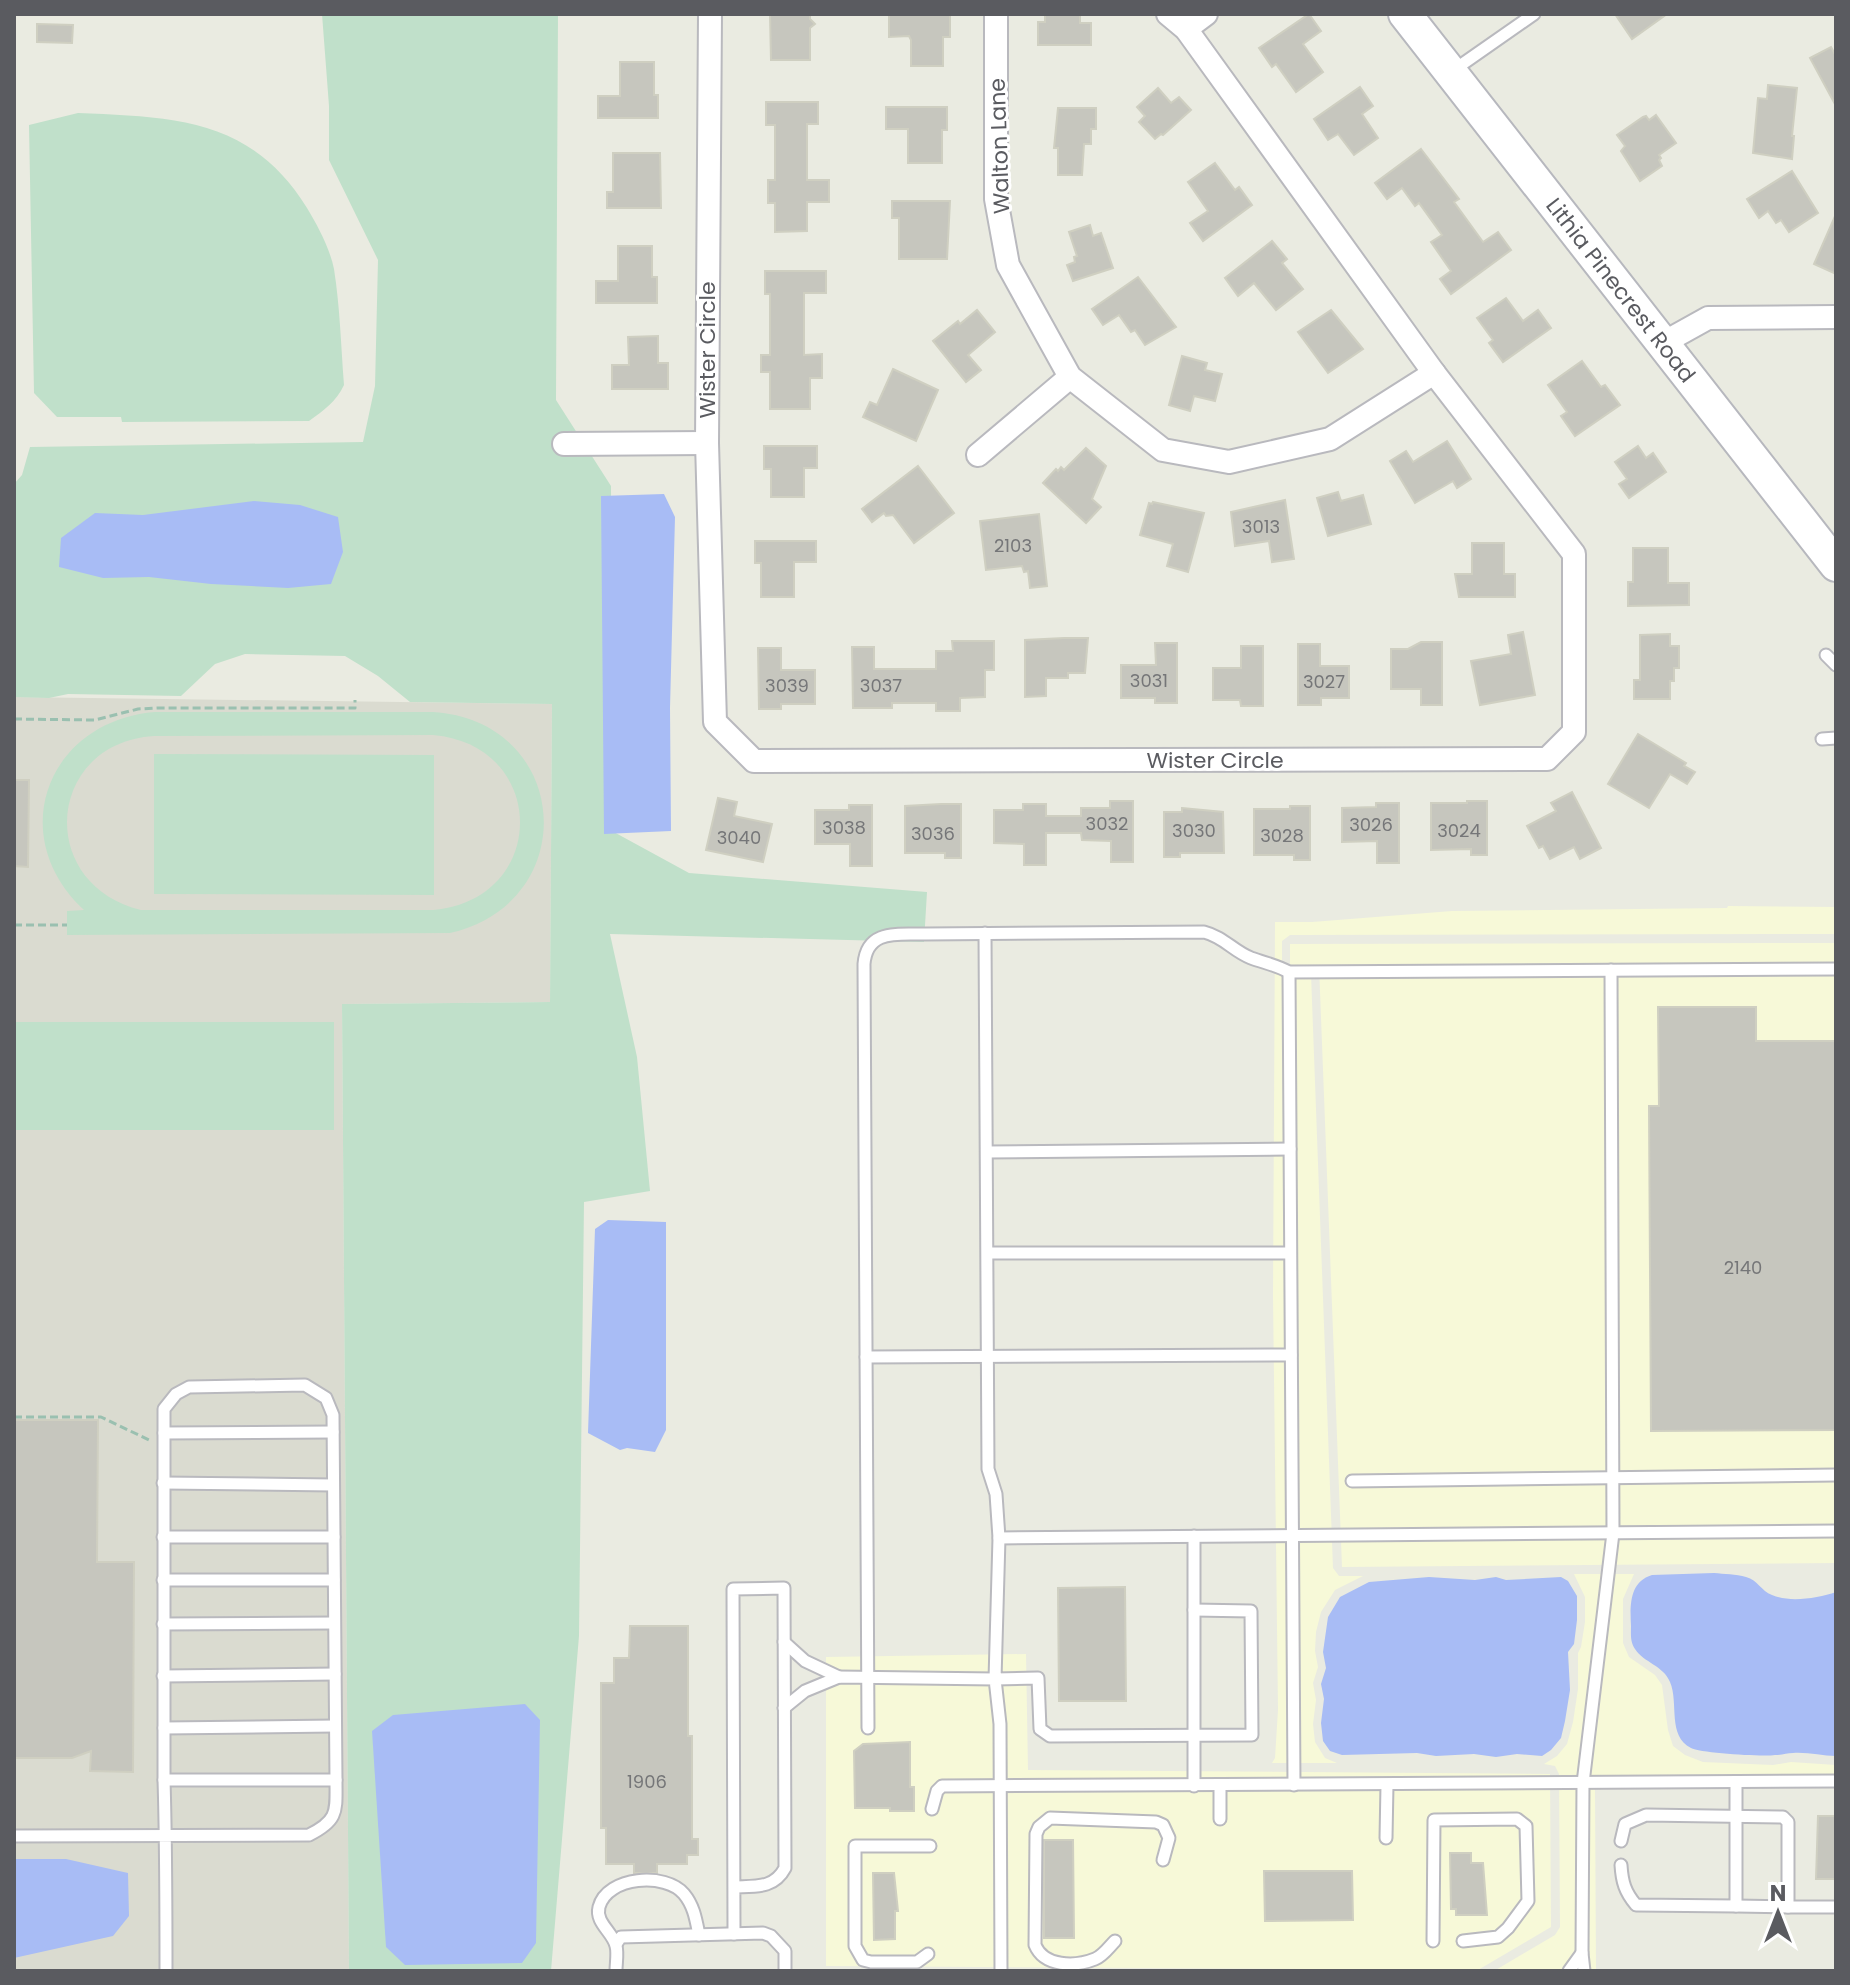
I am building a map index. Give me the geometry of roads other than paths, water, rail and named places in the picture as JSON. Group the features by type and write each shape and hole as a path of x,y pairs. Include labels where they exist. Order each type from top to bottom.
{"main road":[{"name":"Lithia Pinecrest Road","path":"1405,14 1836,565"}],"street":[{"name":"Wister Circle","path":"710,14 707,443 715,722 754,761 1547,759 1574,732 1574,554 1434,373 1177,21"},
{"name":"Walton Lane","path":"996,14 996,199 1008,265 1070,377 1163,450 1229,462 1330,439 1434,373"},
{"path":"1177,21 1206,14"},
{"path":"1663,343 1708,318 1836,317"},
{"path":"978,455 1070,377"},
{"path":"564,444 707,443"}],"lane":[{"path":"1451,72 1534,14"},
{"path":"1826,655 1836,665"},
{"path":"1822,739 1836,738"},
{"path":"868,1728 865,952 883,935 1204,932 1218,935 1251,958 1273,963 1289,972 1836,969"},
{"path":"985,933 988,1469 996,1494 999,1538 995,1679 1000,1724 1001,1971"},
{"path":"1584,1971 1583,1783 1613,1533 1611,970"},
{"path":"1289,972 1294,1785"},
{"path":"987,1152 1290,1149"},
{"path":"988,1253 1290,1253"},
{"path":"866,1357 1291,1355"},
{"path":"14,1836 165,1835 309,1835 327,1826 336,1809 336,1780 333,1415 326,1398 305,1385 189,1387 176,1394 164,1409 163,1676 164,1728 164,1780 165,1835 166,1971"},
{"path":"164,1433 333,1432"},
{"path":"1352,1481 1836,1475"},
{"path":"163,1483 333,1485"},
{"path":"999,1538 1836,1531"},
{"path":"1194,1536 1194,1786"},
{"path":"163,1537 334,1537"},
{"path":"163,1580 334,1580"},
{"path":"734,1887 766,1886 779,1880 785,1868 784,1588 733,1589 734,1934"},
{"path":"784,1708 805,1691 839,1677 1038,1678 1040,1729 1050,1736 1252,1735 1251,1611 1194,1610"},
{"path":"163,1624 334,1623"},
{"path":"784,1642 805,1661 839,1677"},
{"path":"163,1676 335,1674"},
{"path":"164,1728 335,1726"},
{"path":"164,1780 336,1780"},
{"path":"932,1809 937,1791 942,1786 1836,1781"},
{"path":"1736,1782 1736,1906"},
{"path":"1386,1838 1387,1785"},
{"path":"1220,1786 1220,1819"},
{"path":"1621,1841 1625,1824 1646,1815 1783,1817 1788,1822 1788,1907"},
{"path":"1115,1941 1098,1958 1084,1962 1055,1963 1038,1952 1035,1945 1035,1866 1039,1827 1050,1818 1156,1822 1163,1825 1169,1838 1163,1860"},
{"path":"1433,1941 1434,1820 1517,1819 1526,1826 1528,1901 1498,1937 1463,1941"},
{"path":"928,1954 917,1962 871,1962 863,1960 858,1954 855,1946 855,1846 930,1846"},
{"path":"1621,1865 1622,1881 1636,1905 1836,1907"},
{"path":"616,1971 616,1944 598,1916 600,1904 613,1886 634,1880 656,1881 682,1891 693,1908 699,1935"},
{"path":"616,1944 621,1937 763,1933 771,1936 785,1951 785,1971"},
{"path":"1569,1971 1582,1953"}],"water":[{"path":"664,494 675,517 670,708 671,831 604,834 601,496"},
{"path":"254,501 300,505 338,517 343,552 331,584 288,588 149,577 103,578 59,567 61,538 95,513 143,515"},
{"path":"608,1220 666,1222 666,1430 655,1452 620,1450 588,1433 595,1229"},
{"path":"1714,1573 1746,1577 1768,1593 1787,1599 1813,1598 1836,1592 1836,1756 1706,1751 1691,1748 1679,1736 1673,1690 1667,1676 1639,1654 1632,1644 1632,1596 1639,1583 1652,1575"},
{"path":"1429,1577 1475,1580 1496,1577 1506,1580 1561,1577 1568,1581 1577,1596 1574,1644 1568,1652 1570,1690 1561,1738 1551,1750 1542,1756 1517,1754 1496,1757 1417,1753 1342,1755 1330,1751 1323,1741 1321,1723 1324,1699 1321,1684 1326,1668 1323,1652 1328,1617 1340,1597 1369,1582"},
{"path":"525,1704 540,1720 536,1943 522,1963 405,1965 386,1947 372,1731 393,1715"},
{"path":"14,1859 66,1859 128,1873 129,1916 113,1936 14,1958"}]}
